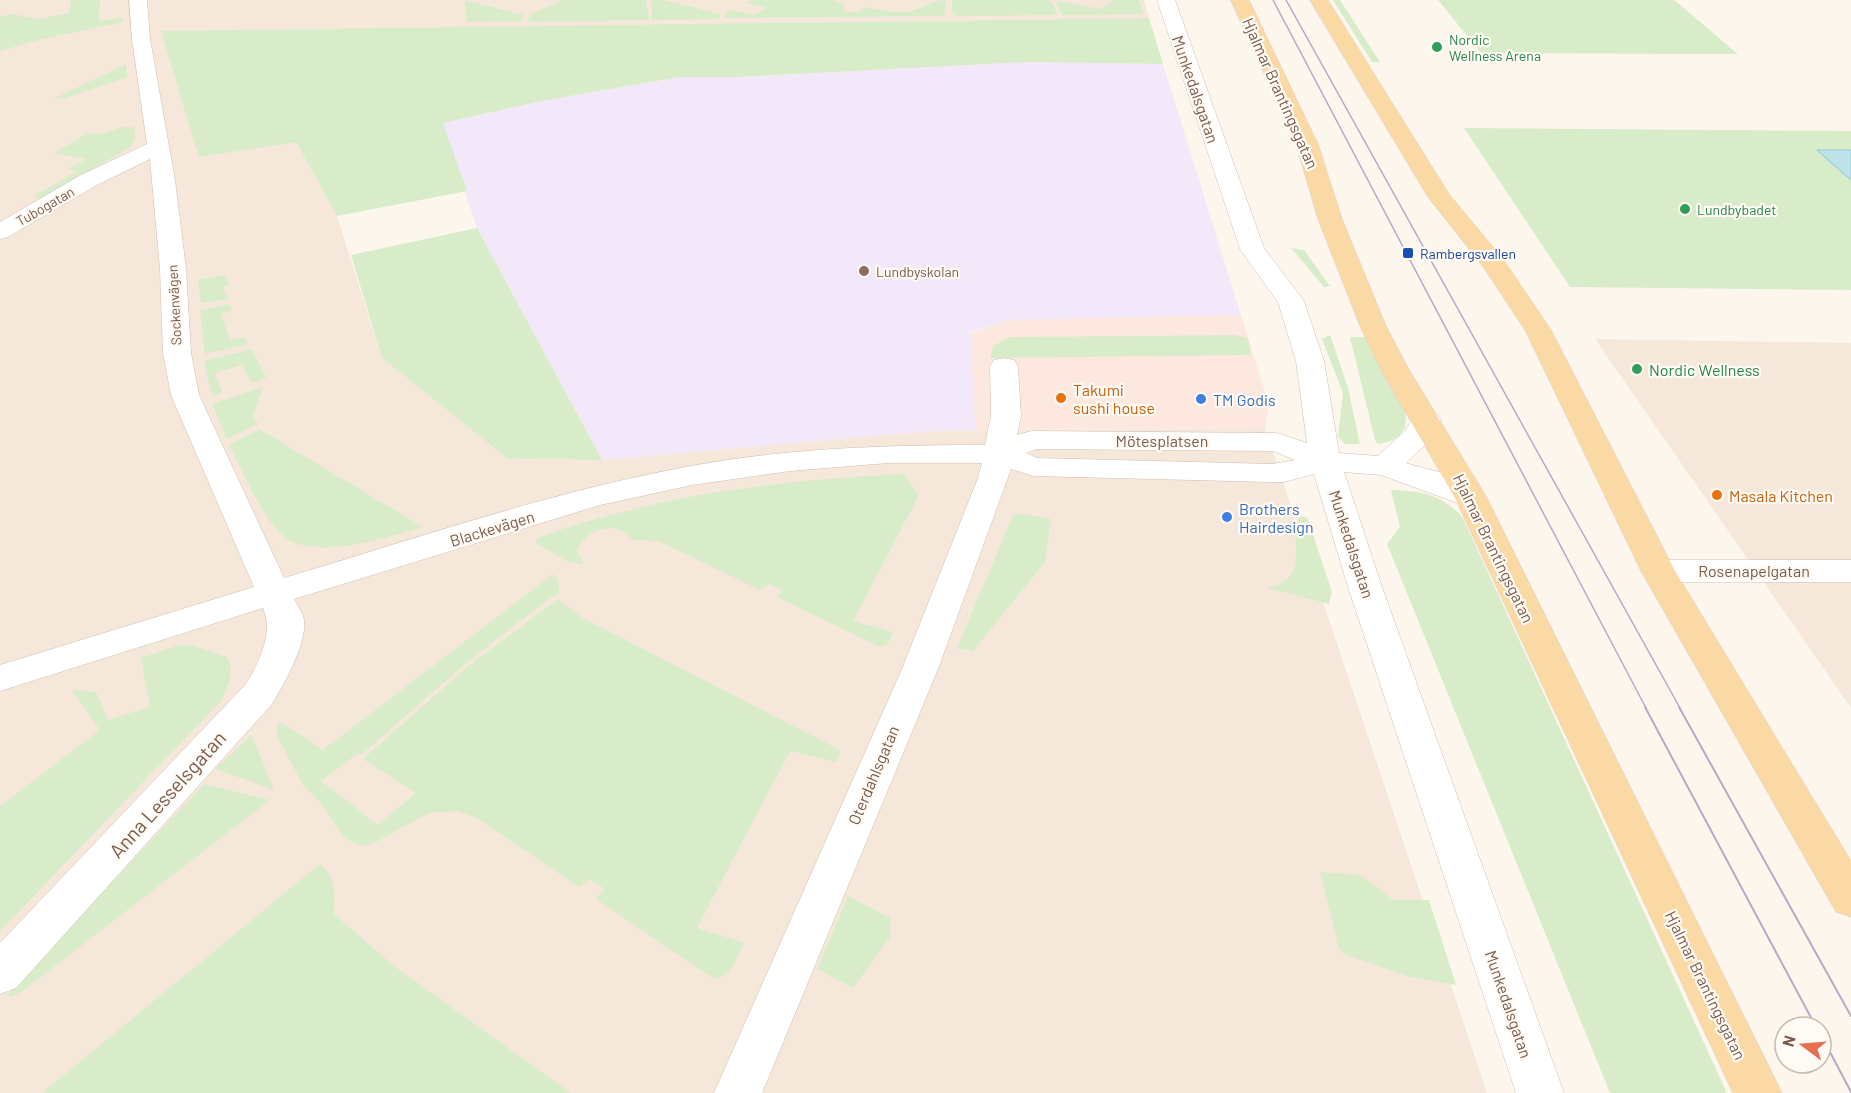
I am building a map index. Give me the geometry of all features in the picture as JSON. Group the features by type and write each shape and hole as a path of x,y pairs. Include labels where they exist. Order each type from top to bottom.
{"main road":[{"name":"Hjalmar Brantingsgatan","path":"1240,0 1307,144 1330,219 1373,326 1394,368 1471,498 1758,1093"},
{"path":"1319,0 1440,197 1494,264 1538,330 1658,571 1851,899"}],"street":[{"name":"Sockenvägen","path":"138,0 141,39 164,180 173,269 177,353 185,395 276,592"},
{"name":"Munkedalsgatan","path":"1166,0 1252,249 1291,301 1310,361 1326,461 1365,587 1540,1093"},
{"name":"Tubogatan","path":"0,231 89,180 158,147"},
{"name":"Tubogatan","path":"89,180 106,177 164,180"},
{"path":"998,454 1006,416 1004,366"},
{"path":"1385,466 1417,436 1426,419"},
{"name":"Blackevägen","path":"0,678 276,592 594,497 692,475 790,462 888,454 998,454"},
{"name":"Mötesplatsen","path":"998,454 1034,467 1284,472 1326,461 1385,466 1471,498"},
{"name":"Oterdahlsgatan","path":"738,1093 880,757 920,669 994,478 998,454"},
{"name":"Rosenapelgatan","path":"1658,571 1851,571"},
{"name":"Anna Lesselsgatan","path":"0,974 259,694 273,671 283,641 286,620 276,592"}],"shaded area":[{"path":"0,0 1144,0 1149,18 161,32 296,142 337,216 382,358 508,459 602,460 929,431 1265,428 1487,1093 0,1093"},
{"name":"Lundbyskolan","path":"1029,62 1163,64 1241,315 1009,320 971,332 975,430 929,431 602,460 477,228 442,123 541,101 680,77 739,77"},
{"path":"1241,315 1269,405 1265,428 975,430 971,333 1009,320"},
{"path":"1595,339 1851,343 1851,708"}],"green space":[{"path":"71,0 100,0 99,21 121,18 124,22 42,39 0,51 0,17 12,14 39,19 69,13"},
{"path":"465,0 524,15 522,21 467,22"},
{"path":"564,0 646,0 649,20 527,22 531,14"},
{"path":"651,0 663,0 721,14 718,19 652,20"},
{"path":"752,0 833,0 844,4 844,12 859,12 865,7 902,12 946,0 945,14 940,16 724,18 725,14 732,10 754,15 767,8 747,3"},
{"path":"952,0 1043,0 1052,2 1057,15 957,16 952,13"},
{"path":"1114,0 1139,0 1143,14 1062,15 1056,1 1101,9"},
{"path":"1333,0 1340,0 1380,62 1372,62"},
{"path":"1438,0 1674,0 1738,54 1481,53"},
{"path":"1149,18 1163,64 1029,62 739,77 680,77 541,101 443,123 467,191 337,216 296,142 199,157 161,31"},
{"path":"126,64 127,77 65,98 53,99"},
{"path":"124,127 133,127 135,137 131,147 42,198 32,197 78,171 68,169 86,159 53,153 89,133 104,133"},
{"name":"Lundbybadet","path":"1464,128 1851,131 1851,290 1570,287"},
{"path":"477,228 602,460 508,459 382,358 351,255"},
{"path":"1291,248 1304,250 1330,286 1324,287"},
{"path":"224,275 229,285 222,287 228,299 201,303 198,280"},
{"path":"229,304 232,311 221,313 230,340 245,337 248,344 205,354 200,310"},
{"path":"1235,335 1248,338 1251,355 990,358 993,346 1010,337"},
{"path":"1330,335 1348,388 1360,444 1345,444 1338,437 1343,393 1322,339"},
{"path":"1350,337 1366,337 1405,412 1403,430 1391,441 1378,444 1375,440"},
{"path":"252,349 266,378 251,383 242,365 215,373 222,392 212,396 204,361"},
{"path":"263,387 253,415 258,424 227,439 212,404"},
{"path":"259,429 423,527 390,537 350,545 310,547 293,542 280,533 265,514 229,445"},
{"path":"904,474 919,495 853,621 893,632 888,644 880,647 777,597 783,590 769,584 760,590 659,541 633,540 619,529 600,530 589,535 577,551 584,564 570,563 536,543 537,538 582,523 672,500 811,480"},
{"path":"1391,490 1431,495 1447,504 1463,518 1727,1093 1610,1093 1387,544 1400,527"},
{"path":"1014,513 1051,519 1045,562 973,651 957,648"},
{"path":"1303,516 1308,519 1332,592 1329,604 1267,588 1280,584 1294,570 1296,529 1298,518"},
{"path":"553,574 558,579 559,594 550,598 465,664 361,755 357,754 321,781 378,825 416,793 363,759 466,668 558,599 581,617 838,749 840,753 836,762 790,751 697,928 744,943 733,966 720,977 714,979 596,899 605,889 589,879 579,887 477,818 458,811 429,813 378,841 365,846 354,843 344,837 319,801 303,785 276,734 279,721 323,750"},
{"path":"179,645 192,645 227,657 231,674 222,700 0,931 0,806 100,730 72,690 96,692 108,720 150,707 141,658"},
{"path":"251,735 254,740 274,790 215,769"},
{"path":"204,784 270,800 24,990 11,997 7,995"},
{"path":"320,864 332,880 334,914 394,966 571,1093 42,1093"},
{"path":"1320,872 1361,875 1393,900 1429,900 1456,985 1411,977 1346,955 1339,949"},
{"path":"848,896 890,918 890,937 853,988 817,969"}],"water":[{"path":"1817,150 1851,150 1851,180"}],"tram line":[{"path":"1273,0 1646,708"},
{"path":"1286,0 1680,708"},
{"path":"1645,707 1810,1015"},
{"path":"1679,707 1851,1016"},
{"path":"1833,1058 1851,1092"}],"place":[{"name":"Nordic Wellness Arena","path":"1437,47"},
{"name":"Lundbybadet","path":"1685,209"},
{"name":"Rambergsvallen","path":"1408,253"},
{"name":"Lundbyskolan","path":"864,271"},
{"name":"Nordic Wellness","path":"1637,369"},
{"name":"Takumi sushi house","path":"1061,398"},
{"name":"TM Godis","path":"1201,399"},
{"name":"Masala Kitchen","path":"1717,495"},
{"name":"Brothers Hairdesign","path":"1227,517"}]}
